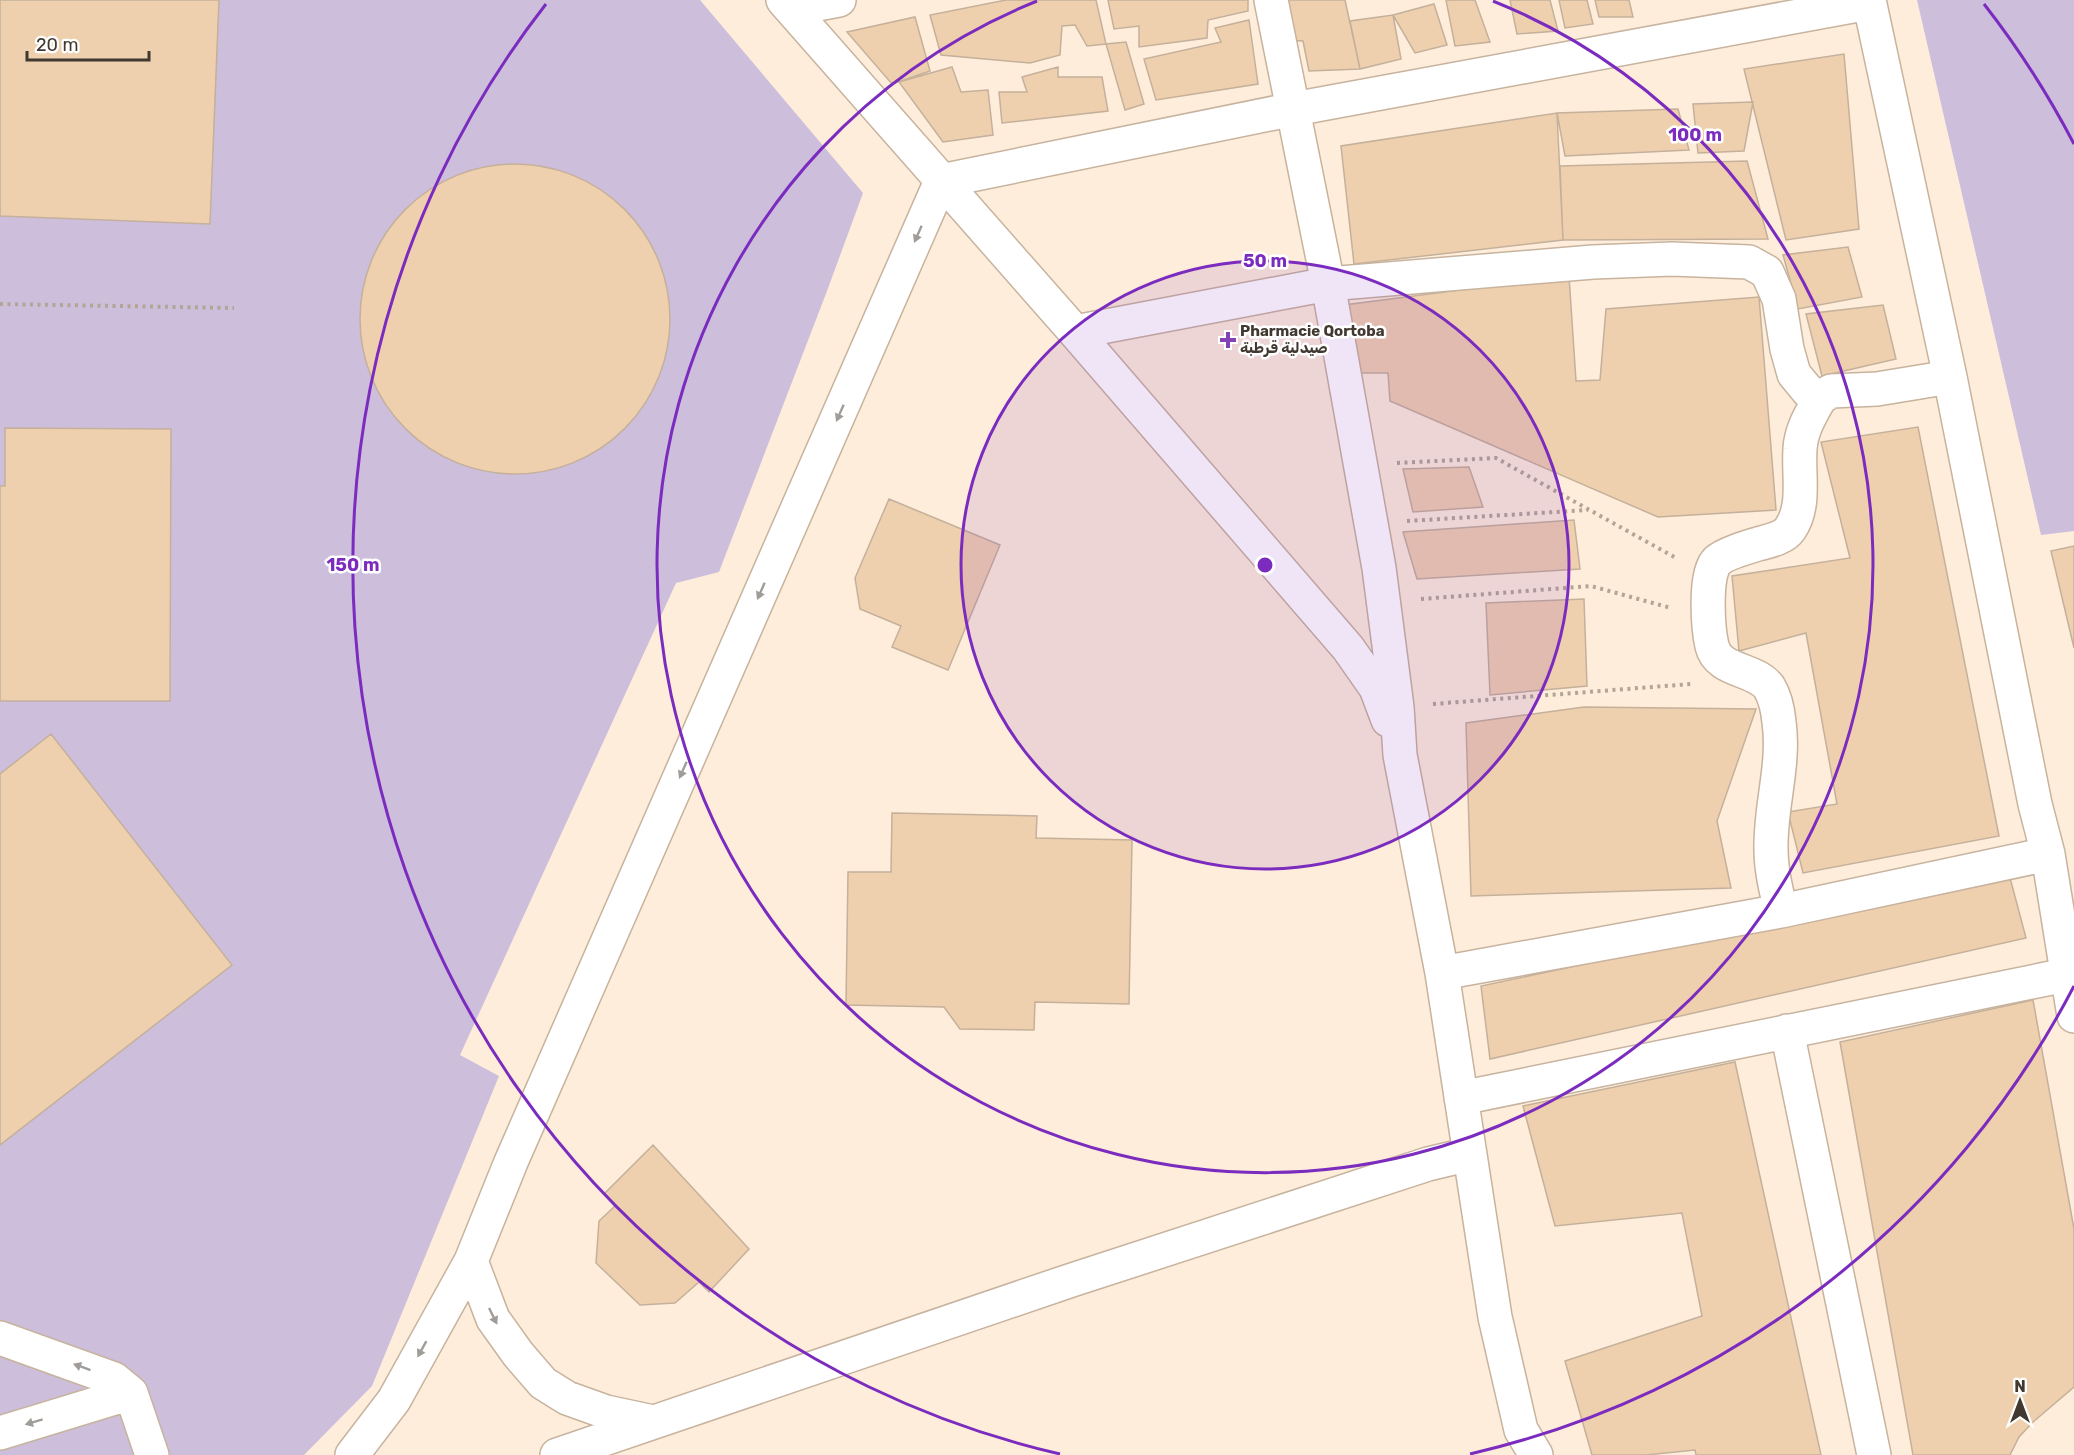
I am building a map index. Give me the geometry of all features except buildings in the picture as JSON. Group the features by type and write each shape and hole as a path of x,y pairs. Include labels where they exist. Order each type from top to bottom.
{"street":[{"path":"787,5 839,0"},
{"path":"1271,0 1328,284 1374,542 1397,706 1400,755 1442,973 1495,1317 1521,1430 1536,1455"},
{"path":"941,181 1294,108 1869,2 1950,377 2035,804 2048,854 2074,1016"},
{"path":"787,5 1075,332 1348,648 1376,688 1400,755"},
{"path":"352,1455 394,1400 471,1261 511,1162 941,181"},
{"path":"1075,332 1328,284 1593,262 1672,259 1749,262 1767,272 1779,299 1787,349 1794,374 1808,391 1820,398"},
{"path":"1781,911 1772,875 1771,847 1782,750 1779,721 1774,698 1768,686 1745,671 1731,667 1715,653 1712,647 1709,619 1709,576 1718,560 1753,545 1773,540 1789,531 1798,515 1800,447 1807,421 1820,398 1831,391 1877,389 1950,377"},
{"path":"1442,973 1781,911 2048,854"},
{"path":"1461,1098 2066,975"},
{"path":"1787,1031 1874,1455"},
{"path":"557,1455 1106,1269 1428,1164 1470,1154"},
{"path":"471,1261 493,1319 518,1354 543,1383 567,1398 606,1412 653,1422"},
{"path":"0,1338 114,1379 130,1393 152,1455"},
{"path":"0,1433 130,1393"}],"path":[{"path":"0,304 234,308"},
{"path":"1360,465 1496,458 1709,576"},
{"path":"1374,542 1400,522 1590,510"},
{"path":"1383,602 1590,586 1709,619"},
{"path":"1397,706 1692,684"}],"shaded area":[{"path":"0,0 700,0 863,193 719,572 676,583 460,1055 499,1076 372,1386 304,1455 0,1455"},
{"path":"1917,0 2074,0 2074,531 2041,535"}],"place":[{"name":"Pharmacie Qortoba صيدلية قرطبة","path":"1228,340"}]}
